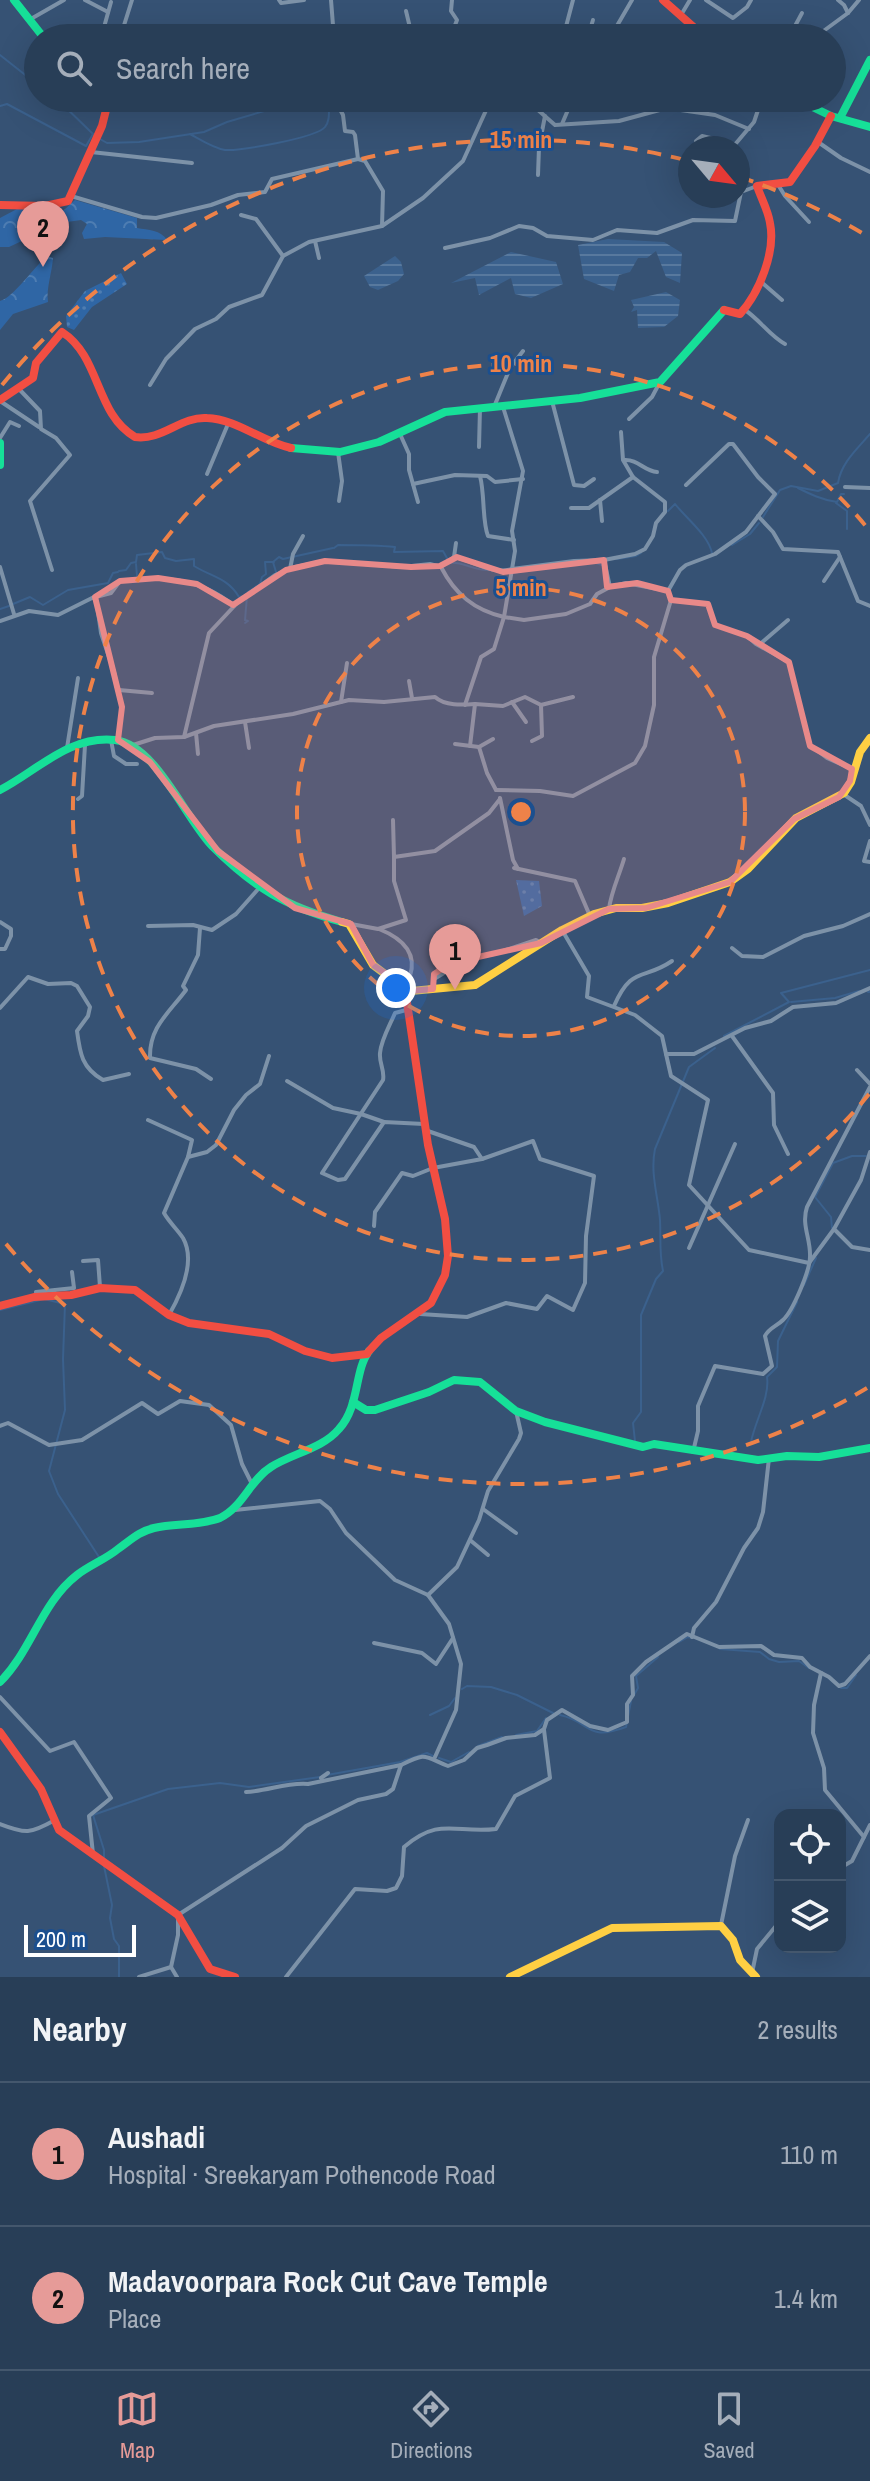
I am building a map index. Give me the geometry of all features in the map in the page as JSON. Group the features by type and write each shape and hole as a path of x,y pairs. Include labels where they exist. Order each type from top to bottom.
{"main road":[{"path":"14,0 32,24"},
{"path":"663,0 689,24"},
{"path":"846,100 870,60"},
{"path":"0,205 27,203 58,206 68,201 106,112"},
{"path":"825,112 870,127"},
{"path":"0,400 33,378 36,363 62,332 68,335 92,367 113,421 132,437 151,439 170,426 193,418 228,421 276,444 338,452 377,442 429,417 552,401 660,382 722,311 726,309 740,314 745,310 759,281 771,226 757,186 790,182 839,112"},
{"path":"0,441 0,465"},
{"path":"0,790 15,783 44,760 67,751 114,740 133,745 150,762 202,835 218,851 261,886 295,908 348,923 373,965 411,991 475,985 562,930 590,916 609,909 646,908 730,882 742,874 794,819 843,794 863,745 870,738"},
{"path":"0,1682 21,1662 46,1609 62,1588 118,1550 123,1543 142,1533 223,1517 269,1468 296,1456 342,1428 356,1403 367,1354 394,1329 431,1305 445,1273 447,1220 425,1127 405,989"},
{"path":"0,1306 100,1288 135,1290 169,1315 189,1323 269,1334 305,1351 332,1358 367,1354"},
{"path":"356,1403 366,1410 384,1408 454,1380 480,1382 516,1411 545,1422 643,1447 654,1444 758,1460 819,1457 870,1448"},
{"path":"0,1732 41,1789 59,1830 178,1915 210,1969 235,1977"},
{"path":"510,1977 612,1928 721,1926 733,1940 740,1960 753,1975"}],"street":[{"path":"29,20 64,0"},
{"path":"85,0 108,12"},
{"path":"124,24 132,0"},
{"path":"279,0 281,3 304,0"},
{"path":"331,0 333,24"},
{"path":"452,0 451,11 457,19 455,24"},
{"path":"567,24 573,0"},
{"path":"618,24 632,0"},
{"path":"679,16 690,0"},
{"path":"707,1 733,18 751,0"},
{"path":"838,0 848,13"},
{"path":"833,24 859,0"},
{"path":"719,10 725,1"},
{"path":"105,24 111,2"},
{"path":"406,11 408,24"},
{"path":"796,24 802,13"},
{"path":"592,24 593,20"},
{"path":"341,112 345,131 355,135 358,159"},
{"path":"150,385 166,359 195,329 216,319 229,307 262,295 283,256 315,241 382,226 423,198 463,161 485,112"},
{"path":"540,112 555,125 619,121 652,112"},
{"path":"562,124 567,112"},
{"path":"694,112 715,115 749,129"},
{"path":"742,136 756,112"},
{"path":"538,175 545,116"},
{"path":"818,142 870,172"},
{"path":"90,152 192,163"},
{"path":"71,196 142,217 156,218 238,195 265,192 272,179 358,159 365,161 383,191 382,226"},
{"path":"777,183 809,222"},
{"path":"445,248 490,238 519,226 533,228 547,236 593,240 617,230 657,233 693,220 735,221 741,192 757,186"},
{"path":"241,215 256,219 283,256"},
{"path":"315,241 319,258"},
{"path":"759,281 782,300"},
{"path":"745,310 785,344"},
{"path":"465,705 481,657 494,649 504,617 515,551 513,521 523,479 521,461 498,407 510,368 523,351"},
{"path":"629,419 652,397 660,382"},
{"path":"19,389 40,411 41,429"},
{"path":"0,400 56,438 70,455 30,501 52,570"},
{"path":"552,401 574,485 584,486 594,479"},
{"path":"479,447 480,408"},
{"path":"207,474 228,421"},
{"path":"0,441 10,422 19,426"},
{"path":"399,432 409,454 418,502"},
{"path":"454,557 503,572 574,561 604,560 645,549 665,512 665,502 633,477 623,460 621,432"},
{"path":"496,790 540,791 573,796 635,763 645,746 654,705 654,657 671,600 668,591 680,570 715,554 746,532 775,496 775,491 758,477 733,444 729,444 686,485"},
{"path":"624,446 634,452"},
{"path":"338,452 342,481 339,501"},
{"path":"623,460 632,459 649,471 657,472"},
{"path":"413,484 455,475 480,476 495,482 523,479"},
{"path":"480,476 485,494 484,526 488,536 514,540"},
{"path":"571,508 589,508 633,477"},
{"path":"845,487 870,488"},
{"path":"600,499 602,521"},
{"path":"758,516 783,549 838,552 858,601 870,606"},
{"path":"290,569 293,554 303,536"},
{"path":"441,567 454,557 456,543"},
{"path":"824,581 840,557"},
{"path":"604,560 610,587"},
{"path":"184,737 209,633 234,606 275,575 290,569 325,561 403,567 430,564 441,567 450,584 469,603 504,617 524,620 566,614 590,604 597,594 610,587 637,583 668,591"},
{"path":"0,567 14,614"},
{"path":"0,621 14,614 40,611 58,615 95,597 111,593 120,581 158,578 178,579 205,587 234,606"},
{"path":"95,597 101,633 122,707 114,740 114,756 126,764 137,764"},
{"path":"671,600 708,604 715,625 747,636 789,662 811,747 839,765 852,769"},
{"path":"759,645 788,620"},
{"path":"341,702 347,663"},
{"path":"67,751 78,678"},
{"path":"409,681 412,698"},
{"path":"119,690 152,693"},
{"path":"133,745 155,738 184,737 214,726 349,700 384,702 435,697 439,701 465,705 503,706 525,697 541,705 573,697"},
{"path":"512,702 526,722"},
{"path":"470,746 475,704"},
{"path":"532,741 542,736 541,705"},
{"path":"245,722 249,748"},
{"path":"196,733 198,754"},
{"path":"455,744 479,747 493,739"},
{"path":"78,799 82,796 85,745"},
{"path":"479,747 500,799 516,869 575,881 590,916"},
{"path":"843,794 861,806 870,825"},
{"path":"394,857 435,851 489,813 500,799"},
{"path":"378,929 401,923 407,918 394,881 393,820"},
{"path":"870,841 864,861 870,862"},
{"path":"609,909 624,859"},
{"path":"148,926 193,925 212,930 242,907 261,886"},
{"path":"732,948 742,956 763,957 804,936 843,926 870,914"},
{"path":"0,922 12,933 5,949 0,949"},
{"path":"348,923 378,929 399,938 409,955 410,976 405,989"},
{"path":"200,928 198,955 183,986 186,990 151,1035 150,1058 196,1069 211,1079"},
{"path":"562,930 589,976 587,997 635,1015 662,1036 671,1076 708,1100 689,1185 749,1250 809,1263"},
{"path":"433,989 434,979 449,970 452,962 494,954 536,940 541,943"},
{"path":"614,1006 622,987 636,975 657,971 672,961"},
{"path":"0,1008 30,976 48,984 71,983 77,986 90,1007 88,1016 77,1031 83,1061 89,1072 103,1080 129,1074"},
{"path":"666,1054 694,1054 745,1028 771,1021 793,1007 836,1003 870,988"},
{"path":"384,1122 345,1179 338,1180 322,1173 383,1080 379,1055 393,1017 397,1012 406,1010"},
{"path":"732,1036 773,1093 774,1125 788,1154"},
{"path":"188,1157 207,1152 216,1145 234,1110 260,1084 269,1056"},
{"path":"693,1452 698,1431 698,1406 715,1366 763,1374 771,1368 773,1362 765,1333 784,1320 794,1306 809,1263 804,1217 807,1207 870,1086 857,1070"},
{"path":"287,1081 333,1108 384,1122 425,1127 474,1147 482,1159"},
{"path":"148,1120 192,1140 164,1213 188,1250 183,1291 169,1315"},
{"path":"374,1226 375,1212 402,1173 413,1176 433,1168 482,1159 533,1141 540,1159 594,1176 586,1236 585,1283 573,1310 547,1296 537,1309 506,1303 467,1317 420,1314"},
{"path":"689,1248 735,1144"},
{"path":"809,1263 834,1229 861,1180 870,1152"},
{"path":"834,1229 852,1247 870,1250"},
{"path":"83,1261 98,1260 100,1288"},
{"path":"37,1297 36,1292 74,1288 72,1272"},
{"path":"0,1426 8,1423 49,1445 82,1440 142,1403 158,1414 180,1401 209,1405 231,1425 242,1464 253,1485"},
{"path":"428,1595 457,1567 470,1540 492,1482 508,1460 521,1433 516,1411"},
{"path":"692,1637 694,1628 716,1602 758,1528 763,1512 769,1458"},
{"path":"232,1510 320,1501 330,1509 346,1533 395,1580 428,1595 449,1624 461,1664 456,1710 435,1758"},
{"path":"483,1509 516,1533"},
{"path":"470,1540 488,1555"},
{"path":"286,1977 355,1889 387,1891 401,1883 404,1847 413,1839 439,1827 474,1832 496,1829 515,1796 550,1778 544,1729 547,1720 562,1710 590,1726 608,1730 627,1722 627,1704 633,1695 632,1676 646,1662 687,1634 719,1647 761,1646 774,1655 802,1658 839,1686 845,1684 870,1656"},
{"path":"374,1643 422,1653 436,1664 453,1638"},
{"path":"821,1673 814,1705 813,1733 824,1768 825,1790 864,1837"},
{"path":"0,1697 50,1751 74,1742 111,1798 89,1816 93,1854"},
{"path":"246,1792 265,1792 294,1783 308,1784 401,1765 418,1757 435,1758 448,1766 456,1764 477,1748 506,1738 535,1735 544,1729"},
{"path":"177,1977 171,1967 178,1935 178,1915 282,1848 306,1826 358,1800 386,1794 393,1789 401,1765"},
{"path":"321,1778 328,1773"},
{"path":"0,1824 17,1832 30,1833 55,1820"},
{"path":"721,1926 735,1856 748,1820"},
{"path":"846,1864 852,1861 870,1825"},
{"path":"753,1975 757,1949 774,1928"},
{"path":"139,1977 171,1967"}],"highlighted area":[{"path":"457,557 503,572 604,560 607,587 637,583 668,591 671,600 708,604 715,625 747,636 789,662 810,746 852,769 850,781 839,797 794,819 730,882 646,908 609,909 541,943 451,963 434,974 433,989 411,991 373,965 351,924 295,908 218,851 150,762 118,740 122,707 95,597 120,581 158,578 197,584 233,605 286,570 325,561 411,567 440,566"}],"green space":[{"path":"75,200 137,218 137,228 158,232 167,240 84,239 82,233 87,224 81,220 60,223 9,247 0,247 0,218 17,209 64,210"},
{"path":"47,256 53,258 48,302 13,314 0,330 0,301 11,294"},
{"path":"121,273 127,284 92,307 74,330 67,327 66,316 85,291"},
{"path":"516,880 539,881 542,906 524,916"}],"shaded area":[{"path":"608,239 664,242 682,253 680,283 666,277 656,251 647,258 638,258 630,272 619,275 614,291 584,279 578,245"},
{"path":"511,252 556,262 563,284 531,298 515,294 511,278 479,295 475,278 451,283"},
{"path":"395,256 401,262 404,274 398,281 378,290 370,287 364,276"},
{"path":"666,292 680,300 678,316 664,327 638,328 637,310 631,312 634,307 631,300"}],"waterway":[{"path":"0,55 24,74"},
{"path":"0,106 7,104 86,146 93,134"},
{"path":"70,112 94,135"},
{"path":"190,134 261,112"},
{"path":"190,134 225,150 261,146 319,131 325,127 329,112"},
{"path":"100,139 107,143 139,142 190,134"},
{"path":"763,517 780,490 791,486 818,491 838,483 846,463 870,434"},
{"path":"798,488 837,502 844,494"},
{"path":"836,503 847,511 847,529"},
{"path":"668,511 675,504 702,534 712,553"},
{"path":"732,545 750,534 759,523"},
{"path":"334,548 338,545 366,545 395,547 394,552 443,551 448,560"},
{"path":"276,572 273,562 279,557 283,559 333,548"},
{"path":"119,571 136,562 137,555 162,552 165,558 176,561 194,559 194,566 225,582 239,597 244,596"},
{"path":"617,559 641,553"},
{"path":"248,592 260,584 266,574 265,562 274,562"},
{"path":"593,562 602,565"},
{"path":"450,563 489,570"},
{"path":"136,564 137,576"},
{"path":"534,568 546,569 567,564"},
{"path":"499,572 515,573 528,569"},
{"path":"13,604 30,597 43,605 68,590 108,583 113,573 118,572"},
{"path":"245,623 248,621 245,620 247,596"},
{"path":"0,609 9,606"},
{"path":"724,1036 789,1002 781,993 870,970"},
{"path":"791,1002 835,998 859,991"},
{"path":"635,1441 633,1423 641,1412 641,1315 656,1279 663,1271 654,1176 655,1149 689,1067 715,1048"},
{"path":"832,1228 831,1217 815,1197 833,1163 852,1156 866,1156"},
{"path":"804,1285 816,1258"},
{"path":"0,1310 44,1299 65,1304 65,1410 49,1471 58,1494 99,1557"},
{"path":"751,1442 766,1393 767,1377 777,1367 778,1341 797,1302"},
{"path":"679,1642 692,1638"},
{"path":"720,1649 760,1652 769,1659 799,1661 809,1668"},
{"path":"634,1695 638,1688 636,1676 658,1657"},
{"path":"841,1688 847,1688 856,1675"},
{"path":"462,1689 467,1686 491,1687 517,1695 553,1713"},
{"path":"430,1715 449,1706 455,1698"},
{"path":"560,1715 596,1732 613,1731 626,1727 631,1701"},
{"path":"516,1735 537,1731 546,1718"},
{"path":"478,1746 502,1737"},
{"path":"439,1758 451,1762 469,1752"},
{"path":"327,1775 400,1762 427,1753 433,1756"},
{"path":"104,1858 93,1815 168,1789 220,1783 249,1787 320,1777"},
{"path":"104,1866 112,1905 110,1918 114,1939 119,1946 119,1977"}],"traffic: fast":[{"path":"14,0 33,24"},
{"path":"846,106 870,60"},
{"path":"823,112 870,127"},
{"path":"840,118 843,112"},
{"path":"291,448 340,452 379,442 445,412 580,398 660,382 724,310"},
{"path":"0,443 0,465"},
{"path":"0,790 54,756 83,743 115,740 130,745 157,768 202,834 242,873 287,902 342,922"},
{"path":"0,1682 20,1656 54,1599 77,1575 148,1530 220,1518 235,1507 264,1472 332,1436 346,1420 369,1351"},
{"path":"353,1402 366,1410 375,1410 454,1380 480,1382 516,1411 545,1422 643,1447 654,1444 758,1460 787,1456 819,1457 870,1448"}],"traffic: slow":[{"path":"342,922 349,924 373,965 405,989 475,985 562,930 594,914 616,908 642,908 668,903 730,882 748,869 796,818 844,793 851,782 860,752 870,738"},
{"path":"510,1977 612,1928 721,1926 733,1940 740,1960 756,1977"}],"traffic: jam":[{"path":"663,0 690,24"},
{"path":"0,205 45,206 68,201 106,112"},
{"path":"724,310 740,314 754,295 768,259 770,223 757,186 790,182 831,116"},
{"path":"0,400 33,378 36,363 62,332 84,356 112,414 135,437 154,435 198,418 207,418 229,422 291,448"},
{"path":"369,1351 381,1338 431,1303 445,1275 448,1256 445,1219 428,1145 405,989"},
{"path":"0,1306 34,1297 71,1295 100,1288 135,1290 169,1315 189,1323 269,1334 305,1351 332,1358 367,1354"},
{"path":"0,1732 41,1789 59,1830 178,1915 210,1969 235,1977"}],"place":[{"name":"Madavoorpara Rock Cut Cave Temple","path":"43,267"},
{"name":"Aushadi","path":"455,990"}]}
